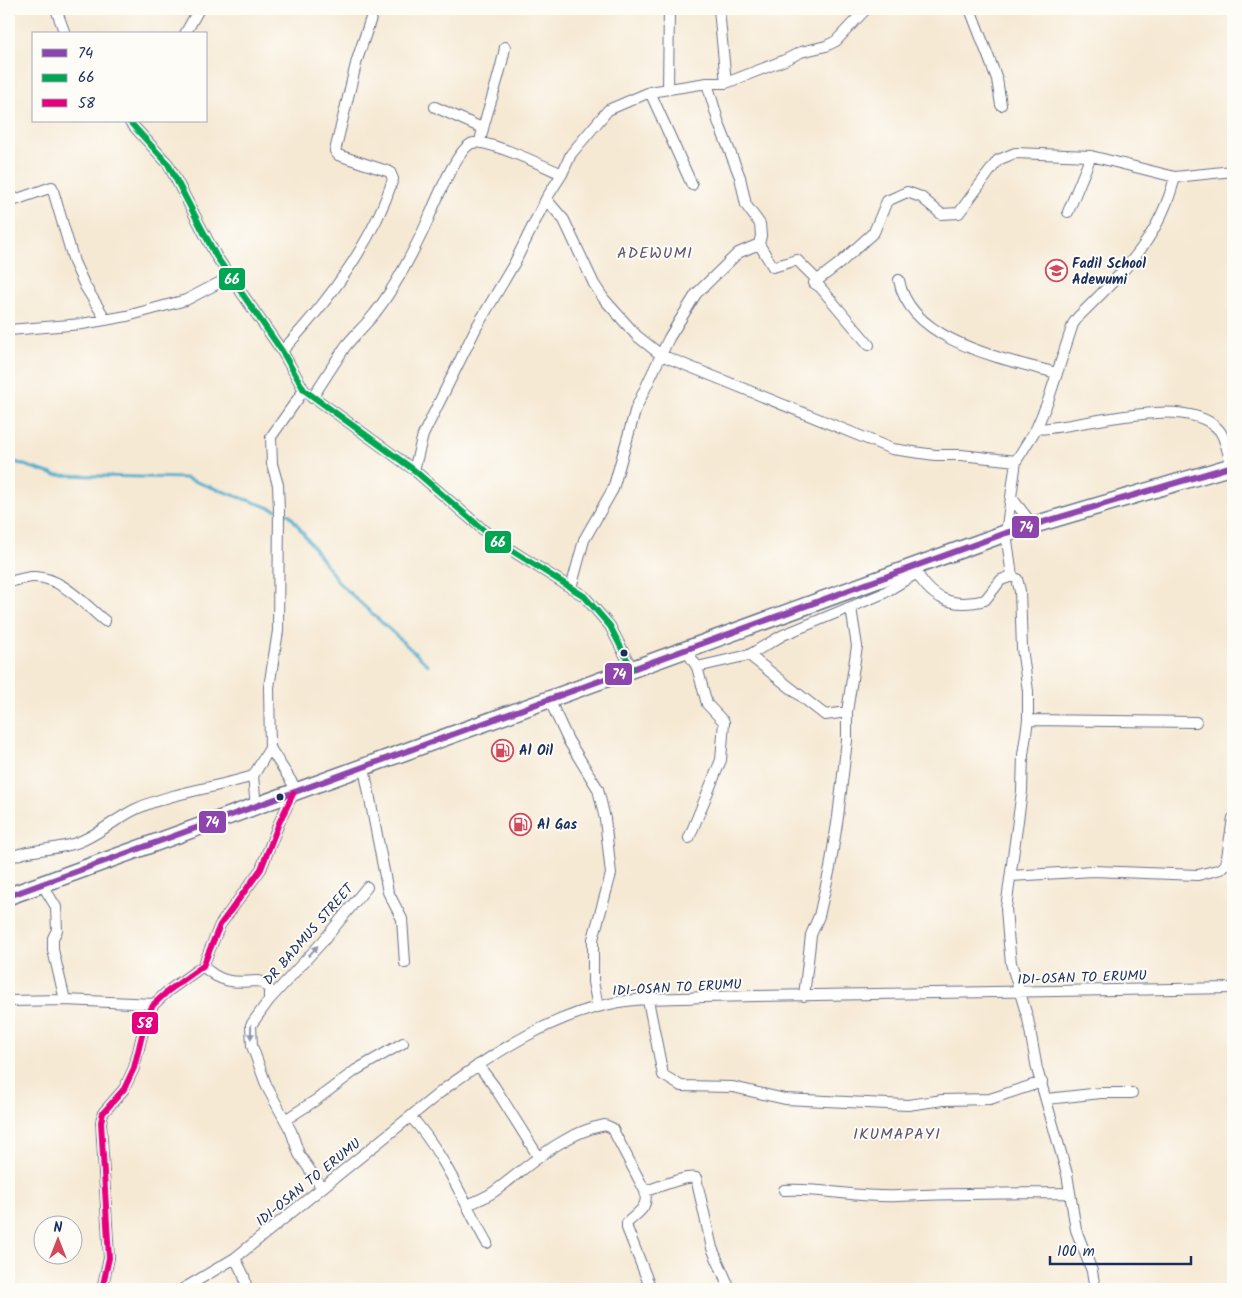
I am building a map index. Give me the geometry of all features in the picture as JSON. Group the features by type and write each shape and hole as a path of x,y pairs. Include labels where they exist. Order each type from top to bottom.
{"main road":[{"path":"9,896 632,669 915,570 1006,533 1233,466"}],"street":[{"path":"56,9 64,32"},
{"path":"186,32 199,9"},
{"path":"282,351 310,321 340,282 374,220 393,179 390,172 383,168 338,155 335,151 357,60 374,9"},
{"path":"668,89 669,9"},
{"path":"719,9 726,83"},
{"path":"414,470 423,435 476,328 515,262 571,154 608,110 650,92 707,83 726,83 802,52 836,41 866,9"},
{"path":"970,9 997,79 1000,105"},
{"path":"480,142 482,128 500,76 505,47"},
{"path":"707,83 719,124 740,177 746,205 760,224 759,244 773,268 797,260 817,280 814,283"},
{"path":"650,92 692,184"},
{"path":"435,107 482,128"},
{"path":"133,123 168,164 178,180 203,233 282,351 304,390 312,398 414,470 494,540 584,596 598,609 610,626 632,669"},
{"path":"312,398 346,345 377,311 423,231 444,184 465,147 471,143 480,142 514,153 562,174"},
{"path":"814,283 840,263 874,232 887,201 907,192 921,197 940,214 959,213 998,160 1015,153 1091,156 1175,177 1233,171"},
{"path":"1068,212 1091,156"},
{"path":"1095,1289 1092,1271 1076,1230 1070,1193 1021,993 1011,962 1006,908 1022,791 1023,755 1028,720 1028,691 1022,648 1020,592 1017,579 1012,576 1006,533 1016,461 1036,429 1048,401 1073,324 1130,265 1163,214 1175,177"},
{"path":"9,202 52,187 74,262 85,286 106,320"},
{"path":"546,199 564,220 594,284 604,299 637,336 661,355 892,449 935,455 961,455 1016,461"},
{"path":"571,588 581,547 613,489 636,408 669,338 696,294 738,253 759,244"},
{"path":"9,330 106,320 186,300 232,276"},
{"path":"900,280 902,294 916,313 945,336 982,352 1056,373"},
{"path":"814,283 820,287 869,345"},
{"path":"102,1289 109,1258 101,1122 103,1113 128,1082 134,1068 147,1015 154,1004 203,966 220,925 261,868 279,823 295,793 270,748 269,687 278,631 279,510 278,485 272,464 272,438 304,390"},
{"path":"1036,429 1056,428 1159,412 1182,413 1200,418 1219,431 1233,466"},
{"path":"1012,497 1032,524"},
{"path":"697,667 749,655 783,635 882,594 915,570 940,600 954,603 975,603 985,600 1001,580 1012,576"},
{"path":"9,582 33,577 48,578 60,584 105,621"},
{"path":"804,996 811,935 819,916 830,868 838,817 847,740 847,712 857,646 851,608"},
{"path":"686,650 697,667 707,704 724,722 721,760 689,838"},
{"path":"749,655 825,715 847,712"},
{"path":"549,700 568,740 598,789 606,819 611,874 594,939 593,982 598,1007"},
{"path":"1028,720 1196,722"},
{"path":"256,807 254,776 270,748"},
{"path":"364,768 388,892 402,919 405,962"},
{"path":"9,858 22,852 76,844 136,809 196,790 228,784 254,776"},
{"path":"1011,876 1093,871 1186,876 1214,872 1221,870 1226,864 1233,818"},
{"path":"42,884 56,907 56,930 53,938 53,950 65,1000"},
{"name":"DR BADMUS STREET","path":"322,1188 299,1154 291,1131 268,1087 252,1046 250,1033 253,1020 269,1000 324,940 368,887"},
{"path":"203,966 211,974 226,981 262,982 268,990 269,1000"},
{"name":"IDI-OSAN TO ERUMU","path":"183,1289 235,1258 447,1087 478,1065 512,1043 561,1019 598,1007 621,1001 648,1000 1233,988"},
{"path":"9,1001 65,1000 154,1004"},
{"path":"648,1000 663,1075 681,1086 733,1087 785,1099 908,1105 942,1100 990,1099 1042,1082"},
{"path":"285,1120 356,1070 403,1043"},
{"path":"478,1065 494,1086 538,1156"},
{"path":"1047,1099 1101,1093 1132,1093"},
{"path":"412,1117 424,1132 468,1205 487,1243"},
{"path":"468,1205 494,1192 538,1156 584,1131 605,1125 612,1128 645,1191 647,1201 645,1207 627,1223 627,1228 651,1289"},
{"path":"645,1191 664,1187 681,1179 696,1178 712,1248 730,1289"},
{"path":"784,1190 828,1190 898,1196 951,1193 1070,1193"},
{"path":"235,1258 244,1276 247,1289"}],"waterway":[{"path":"9,460 55,475 185,478 276,510"},
{"path":"282,512 290,515 340,584 428,665"}],"transit line":[{"name":"66","path":"130,122 168,164 216,256 282,351 304,390 414,470 495,540 584,596 610,626 632,669"},
{"name":"74","path":"9,896 1006,533 1233,466"},
{"name":"58","path":"102,1289 109,1258 101,1122 103,1113 124,1089 134,1068 147,1015 154,1004 168,991 203,966 220,925 261,869 293,794"}],"place":[{"name":"Fadil School Adewumi","path":"1056,271"},
{"name":"Al Oil","path":"503,750"},
{"name":"Al Gas","path":"521,824"}],"district":[{"name":"ADEWUMI","path":"655,252"},
{"name":"IKUMAPAYI","path":"897,1133"}]}
